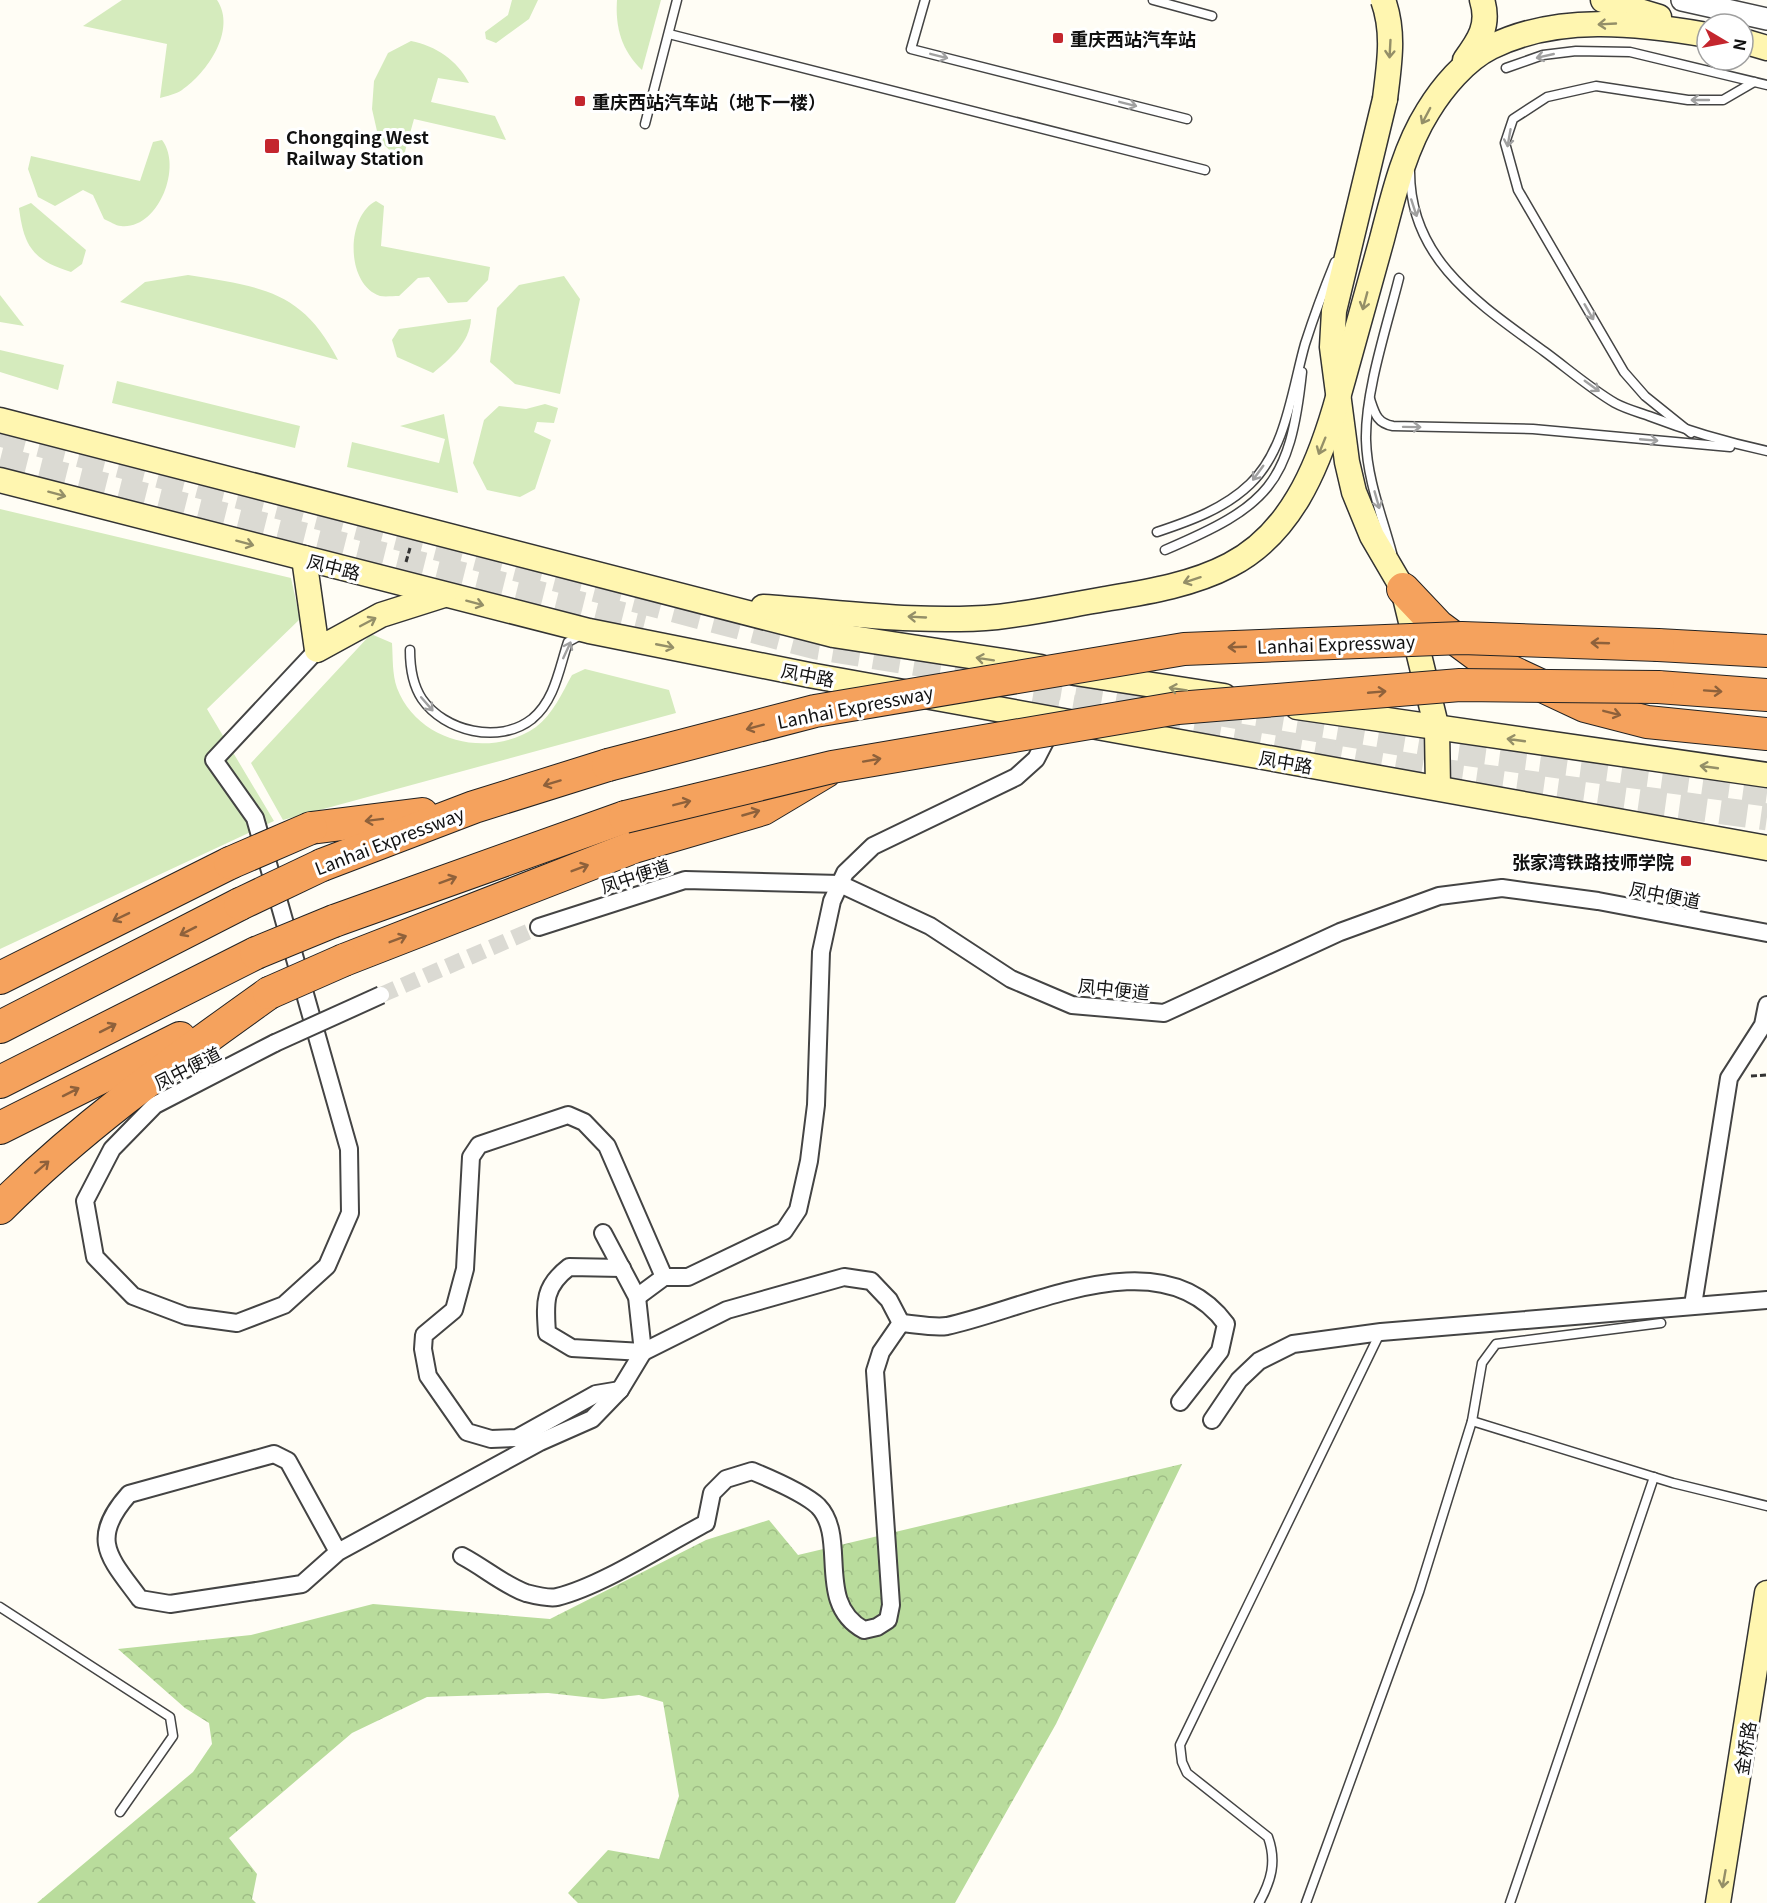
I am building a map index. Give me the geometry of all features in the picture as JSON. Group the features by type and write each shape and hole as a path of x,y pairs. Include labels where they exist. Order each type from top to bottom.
{"highway":[{"path":"1403,589 1438,626 1480,657 1585,706 1647,722 1767,734"},
{"name":"Lanhai Expressway","path":"0,1027 240,904 322,865 474,807 608,765 815,711 1184,649 1462,638 1767,651"},
{"path":"0,1082 256,953 334,921 625,817 832,767 1178,708 1460,685 1658,687 1767,695"},
{"path":"0,1128 269,993 344,960 634,847 763,809 832,767"},
{"path":"0,978 230,863 311,828 474,807"},
{"path":"0,1208 28,1180 133,1090 269,993"}],"main road":[{"path":"1383,0 1390,19 1391,48 1385,99 1334,311 1332,346 1340,391 1347,462 1354,492 1372,536 1403,589 1437,729 1438,788"},
{"path":"698,602 923,618 996,617 1139,593 1191,581 1232,564 1275,531 1306,487 1327,434 1396,189 1426,113 1479,41 1485,25 1482,0"},
{"path":"1603,0 1695,29"},
{"path":"1450,81 1489,48 1539,30 1612,23 1695,31"},
{"path":"0,420 833,635 1437,729 1767,775"},
{"name":"凤中路","path":"0,480 589,631 809,675 1767,848"},
{"path":"304,558 316,650 381,615 444,595"},
{"name":"金桥路","path":"1718,1903 1723,1885 1767,1593"},
{"name":"金桥路","path":"1736,1903 1767,1702"}],"street":[{"path":"1682,0 1767,19"},
{"name":"凤中便道","path":"316,650 214,760 255,818 349,1149 350,1213 327,1266 284,1305 237,1323 186,1316 133,1296 95,1257 85,1201 112,1149 155,1105 275,1043 381,995"},
{"path":"637,1297 664,1277 688,1277 784,1231 798,1210 809,1161 816,1105 821,952 832,901 845,873 873,846 1016,777 1036,759 1057,719"},
{"name":"凤中便道","path":"539,927 685,880 840,884 930,926 1011,980 1072,1005 1164,1013 1340,932 1440,896 1502,888 1598,901 1767,933"},
{"path":"1693,1305 1729,1078 1763,1025 1767,1005"},
{"path":"620,1390 596,1394 517,1438 491,1439 467,1432 428,1376 423,1349 424,1335 454,1310 465,1269 471,1157 479,1145 567,1115 584,1122 607,1146 664,1277"},
{"path":"338,1552 288,1461 274,1454 129,1494 115,1510 105,1545 111,1560 140,1599 170,1604 302,1584 338,1552 540,1442 592,1419 620,1390 643,1352 637,1297 603,1233"},
{"path":"622,1268 568,1267 553,1279 546,1305 547,1333 572,1348 643,1352 727,1310 844,1276 871,1281 889,1300 901,1323"},
{"path":"901,1323 944,1326 1108,1281 1149,1281 1189,1291 1214,1307 1226,1324 1220,1352 1180,1402"},
{"path":"1212,1420 1239,1380 1259,1361 1293,1344 1381,1332 1767,1300"},
{"path":"462,1556 482,1566 503,1584 528,1594 555,1598 597,1582 706,1523 712,1493 726,1479 752,1471 818,1506 826,1522 831,1543 839,1608 850,1622 864,1630 877,1627 888,1620 891,1605 875,1371 881,1352 901,1323"}],"lane":[{"path":"645,124 677,0"},
{"path":"925,0 911,49 1186,119"},
{"path":"1152,0 1212,16"},
{"path":"669,34 1205,170"},
{"path":"1506,68 1543,55 1576,51 1630,52 1767,85"},
{"path":"1691,433 1645,396 1624,372 1518,190 1506,143 1513,119 1547,97 1596,86 1688,100 1724,100 1754,82"},
{"path":"1410,150 1410,197 1419,226 1436,258 1459,286 1487,310 1616,403 1691,433 1767,451"},
{"path":"1157,532 1197,518 1227,503 1251,483 1271,456 1284,421 1318,304 1359,203"},
{"path":"1399,278 1370,399 1366,439 1368,460 1403,589"},
{"path":"1165,550 1238,515 1265,492 1284,463 1296,425 1305,345"},
{"path":"1370,399 1376,417 1383,424 1393,426 1533,429 1754,448"},
{"path":"410,650 414,685 421,698 434,712 452,724 471,731 492,733 515,729 531,720 546,704 568,642 589,631"},
{"path":"1306,1903 1419,1592 1472,1421 1482,1363 1496,1344 1661,1323"},
{"path":"1259,1903 1270,1883 1274,1853 1268,1837 1187,1773 1182,1762 1180,1745 1381,1332"},
{"path":"1472,1421 1654,1477 1767,1506"},
{"path":"1510,1903 1654,1477"},
{"path":"0,1606 170,1717 173,1736 120,1812"}],"green space":[{"path":"122,0 217,0 222,12 223,24 216,50 201,73 182,90 160,98 167,44 83,26"},
{"path":"512,0 538,0 529,19 496,43 486,39 485,32 508,15"},
{"path":"617,0 661,0 642,70 629,55 621,38 617,20"},
{"path":"411,41 429,46 445,55 458,67 469,83 438,78 431,102 495,116 506,140 414,119 402,162 379,140 372,109 374,81 388,53"},
{"path":"162,140 168,152 170,165 168,180 156,208 134,225 119,226 104,219 93,195 83,190 55,206 38,197 28,169 31,156 140,181 153,142"},
{"path":"376,201 384,206 381,246 490,267 488,280 467,302 448,303 429,277 418,278 399,296 380,296 369,289 360,278 355,265 355,234 359,220 366,209"},
{"path":"31,203 86,250 82,264 71,272 39,257 28,242 19,208"},
{"path":"188,275 258,288 294,305 310,318 338,360 120,302 145,282"},
{"path":"564,276 580,299 560,394 515,384 490,362 497,308 519,285"},
{"path":"0,295 24,326 0,322"},
{"path":"471,319 463,343 433,373 397,357 392,340 399,329"},
{"path":"0,350 64,365 58,390 0,372"},
{"path":"117,381 300,426 295,448 112,403"},
{"path":"545,404 558,408 554,423 537,422 534,432 551,440 535,489 520,497 487,490 473,463 484,420 499,406 526,409"},
{"path":"444,414 458,493 347,467 352,442 439,463 445,439 400,426"},
{"path":"0,509 291,578 300,619 207,709 274,821 0,949"},
{"path":"371,634 392,643 395,683 407,707 421,722 438,733 457,740 477,743 498,742 518,737 542,722 561,696 572,675 585,669 669,690 676,713 283,820 251,763"},
{"path":"1182,1464 1056,1724 955,1903 578,1903 568,1893 608,1850 659,1859 679,1796 663,1702 639,1695 603,1699 548,1693 427,1697 352,1733 229,1838 257,1874 252,1899 256,1903 37,1903 193,1772 212,1744 209,1723 185,1708 118,1649 251,1635 373,1604 550,1619 706,1540 769,1520 798,1555"}],"tunnel":[{"path":"0,433 816,646 1172,705"},
{"path":"0,460 645,621"},
{"path":"1032,701 1442,772 1767,817"},
{"path":"1216,712 1448,750 1767,793"},
{"path":"381,995 539,927"}],"place":[{"name":"重庆西站汽车站","path":"1058,38"},
{"name":"重庆西站汽车站（地下一楼）","path":"580,101"},
{"name":"Chongqing West Railway Station","path":"272,146"},
{"name":"张家湾铁路技师学院","path":"1686,861"}]}
